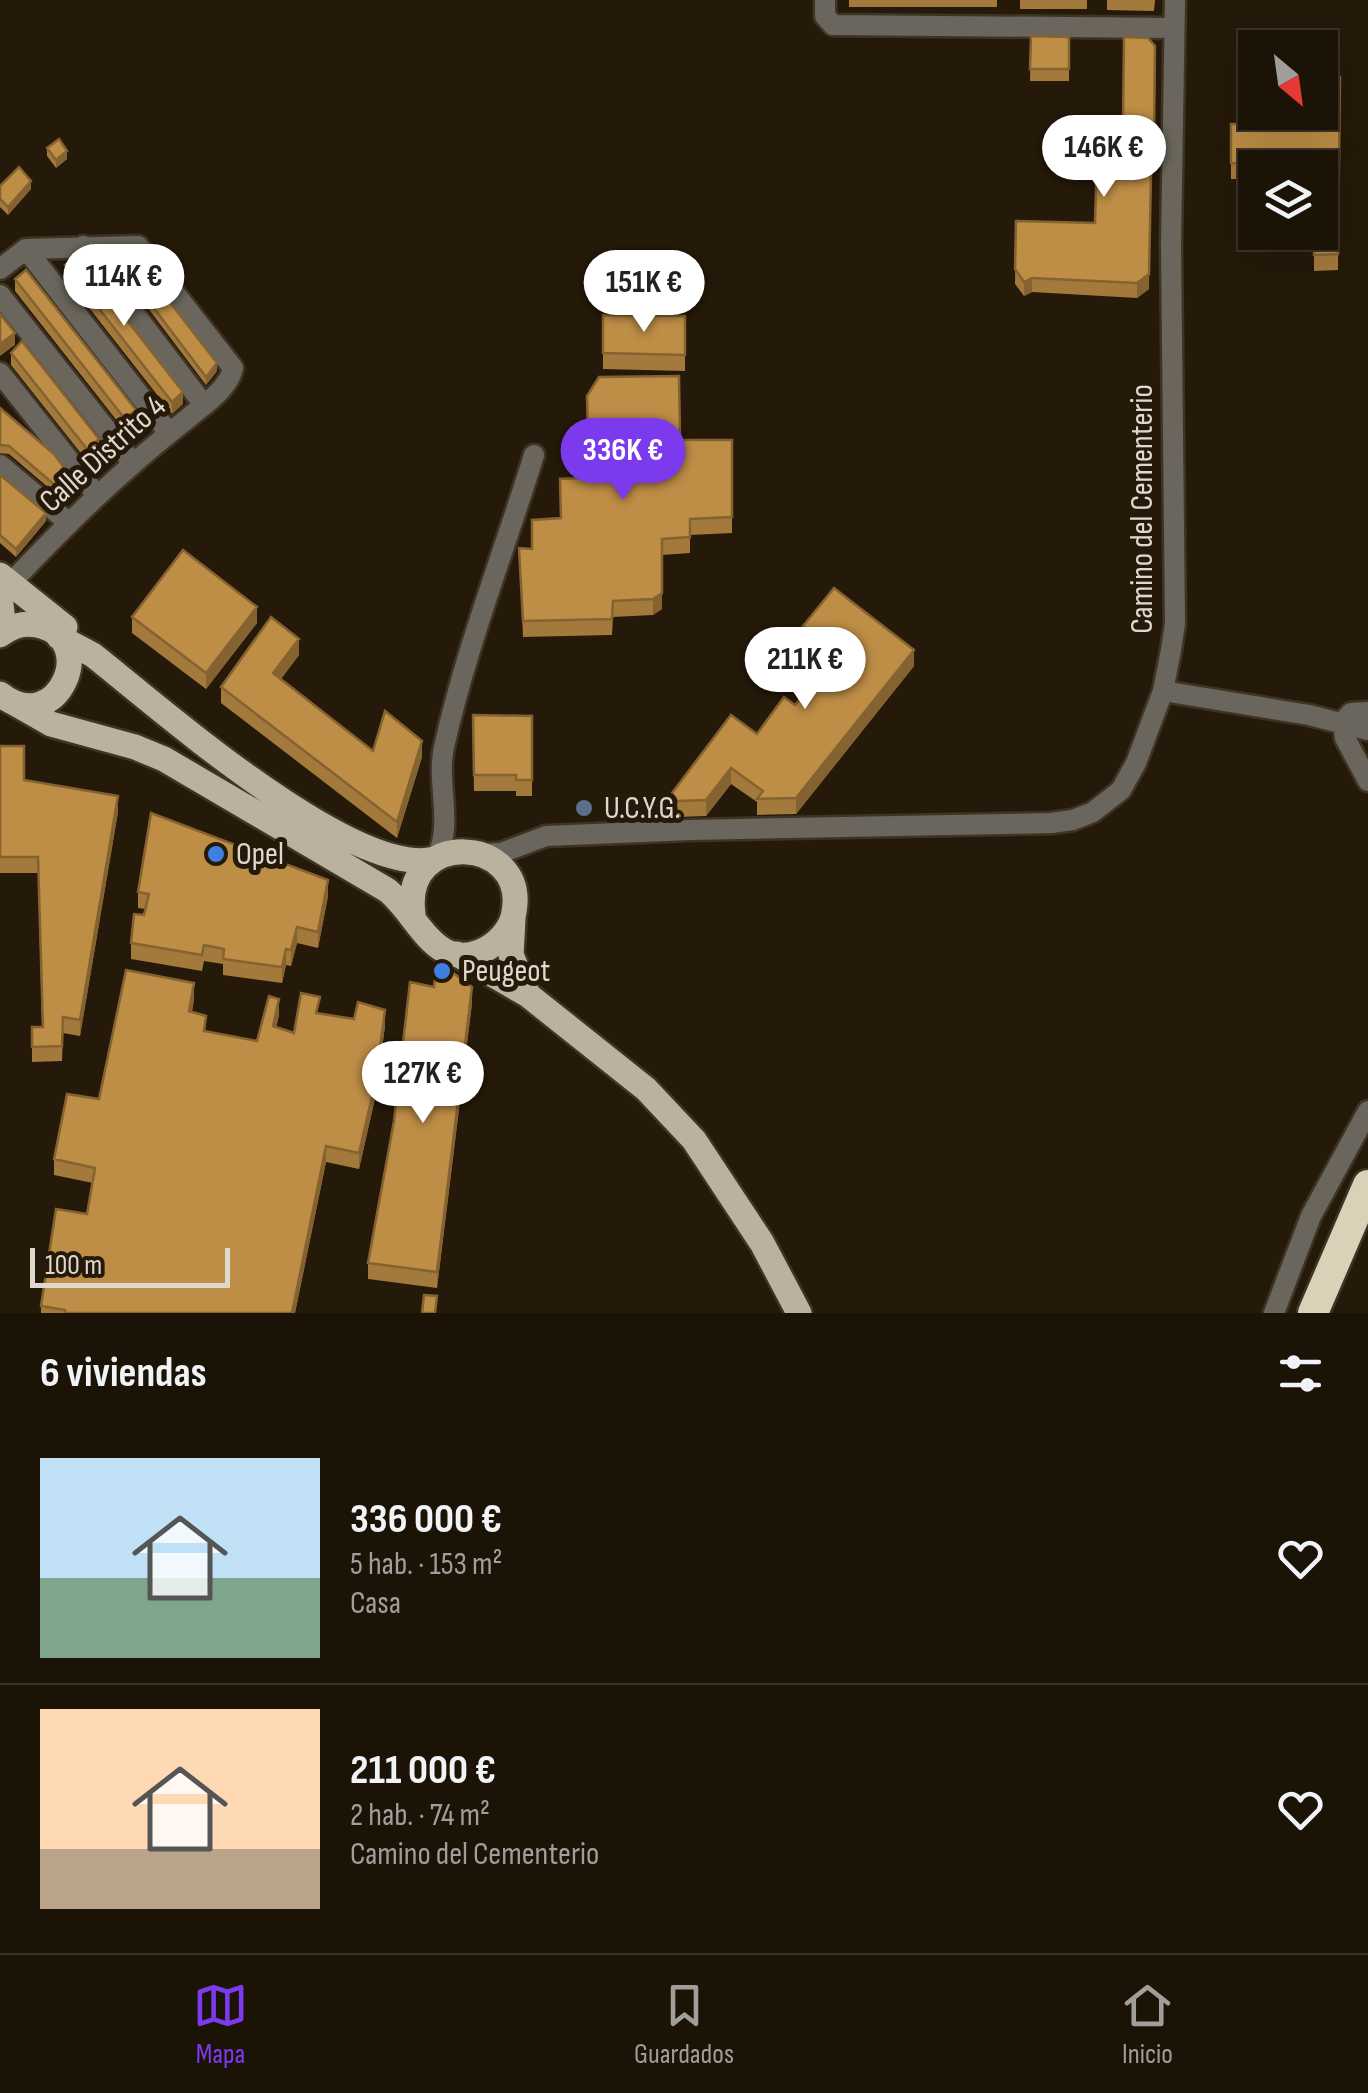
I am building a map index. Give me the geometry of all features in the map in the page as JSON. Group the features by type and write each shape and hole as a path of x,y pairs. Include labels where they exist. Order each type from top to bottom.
{"highway":[{"path":"1319,1307 1368,1185"},
{"path":"1319,1307 1368,1198"}],"main road":[{"path":"4,585 53,633 69,659 66,682 50,700 39,704 5,703"},
{"path":"0,634 4,585"},
{"path":"4,585 77,638 93,655 227,761 289,805 384,855 419,862 458,851 482,854 506,872 514,891 511,956 528,995"},
{"path":"0,634 21,624 53,633 93,655"},
{"path":"5,703 51,724 164,759 387,890 413,914 428,940 528,995 646,1090 694,1140 762,1243 799,1313"},
{"path":"413,914 415,883 435,859"},
{"path":"457,954 480,952 491,946 508,930 512,919"}],"street":[{"path":"825,0 825,16 833,25 1174,28"},
{"name":"Camino del Cementerio","path":"482,854 512,850 546,836 1074,820 1093,812 1121,790 1136,763 1163,691 1175,624 1171,245 1175,0"},
{"path":"0,269 26,249 83,246 204,404"},
{"name":"Calle Distrito 4","path":"4,585 96,494 232,376 233,368 138,246 83,246"},
{"path":"26,249 169,433"},
{"path":"0,295 132,462"},
{"path":"0,373 96,494"},
{"path":"435,859 446,836 443,750 534,455"},
{"path":"0,465 68,522"},
{"path":"1163,691 1343,722 1368,730"},
{"path":"1368,712 1351,713 1343,722 1345,738 1368,781"},
{"path":"442,803 482,854"},
{"path":"514,891 523,862 553,838"},
{"path":"1274,1313 1311,1216 1368,1111"}],"building":[{"path":"1031,36 1069,37 1069,69 1030,69"},
{"path":"1124,37 1148,38 1155,46 1154,137 1111,135 1110,172 1151,174 1149,274 1137,283 1032,278 1024,282 1015,269 1016,221 1095,223 1098,122 1123,123"},
{"path":"1340,77 1338,254 1314,255 1314,250 1338,250 1338,150 1238,150 1238,164 1231,163 1231,124 1238,124 1238,130 1338,130"},
{"path":"59,139 67,151 56,160 47,148"},
{"path":"19,167 31,181 8,207 0,199 0,186"},
{"path":"131,252 217,363 206,377 113,254"},
{"path":"77,256 183,392 172,402 65,265"},
{"path":"26,270 136,410 125,419 15,279"},
{"path":"0,314 15,333 0,344"},
{"path":"603,315 685,316 685,355 603,353"},
{"path":"22,341 99,439 87,449 11,353"},
{"path":"679,376 680,440 732,440 732,517 690,519 690,537 662,539 662,593 653,599 613,601 612,619 523,621 519,548 532,549 532,520 561,518 560,479 579,478 578,439 588,439 587,396 599,377"},
{"path":"0,408 54,454 72,478 63,492 9,446 0,445"},
{"path":"0,475 46,513 16,549 0,535"},
{"path":"183,550 257,607 206,673 132,617"},
{"path":"834,588 914,650 796,798 757,799 763,791 731,768 706,800 677,801 672,793 731,715 757,734 784,697 795,705 818,677 833,690 852,666 803,626"},
{"path":"271,617 299,639 273,673 373,751 385,711 422,741 397,822 221,687"},
{"path":"473,715 532,716 532,780 516,780 516,775 474,775"},
{"path":"0,746 24,746 24,780 118,796 80,1020 63,1017 62,1046 32,1047 32,1027 43,1027 38,857 0,857"},
{"path":"151,813 328,880 318,932 297,927 282,967 223,959 224,949 204,945 202,955 131,943 134,914 144,915 149,894 138,892"},
{"path":"436,968 448,969 472,987 437,1272 368,1263 394,1121 410,982 434,987"},
{"path":"126,970 194,983 189,1011 206,1016 204,1031 257,1041 269,996 279,999 273,1026 294,1033 301,993 320,997 316,1013 354,1019 358,1002 385,1010 376,1079 359,1153 326,1146 292,1313 65,1313 41,1306 56,1209 87,1214 95,1168 54,1159 67,1094 99,1099"},
{"path":"424,1295 437,1296 435,1313 422,1313"}],"place":[{"name":"U.C.Y.G.","path":"584,808"},
{"name":"Opel","path":"216,854"},
{"name":"Peugeot","path":"442,971"}]}
